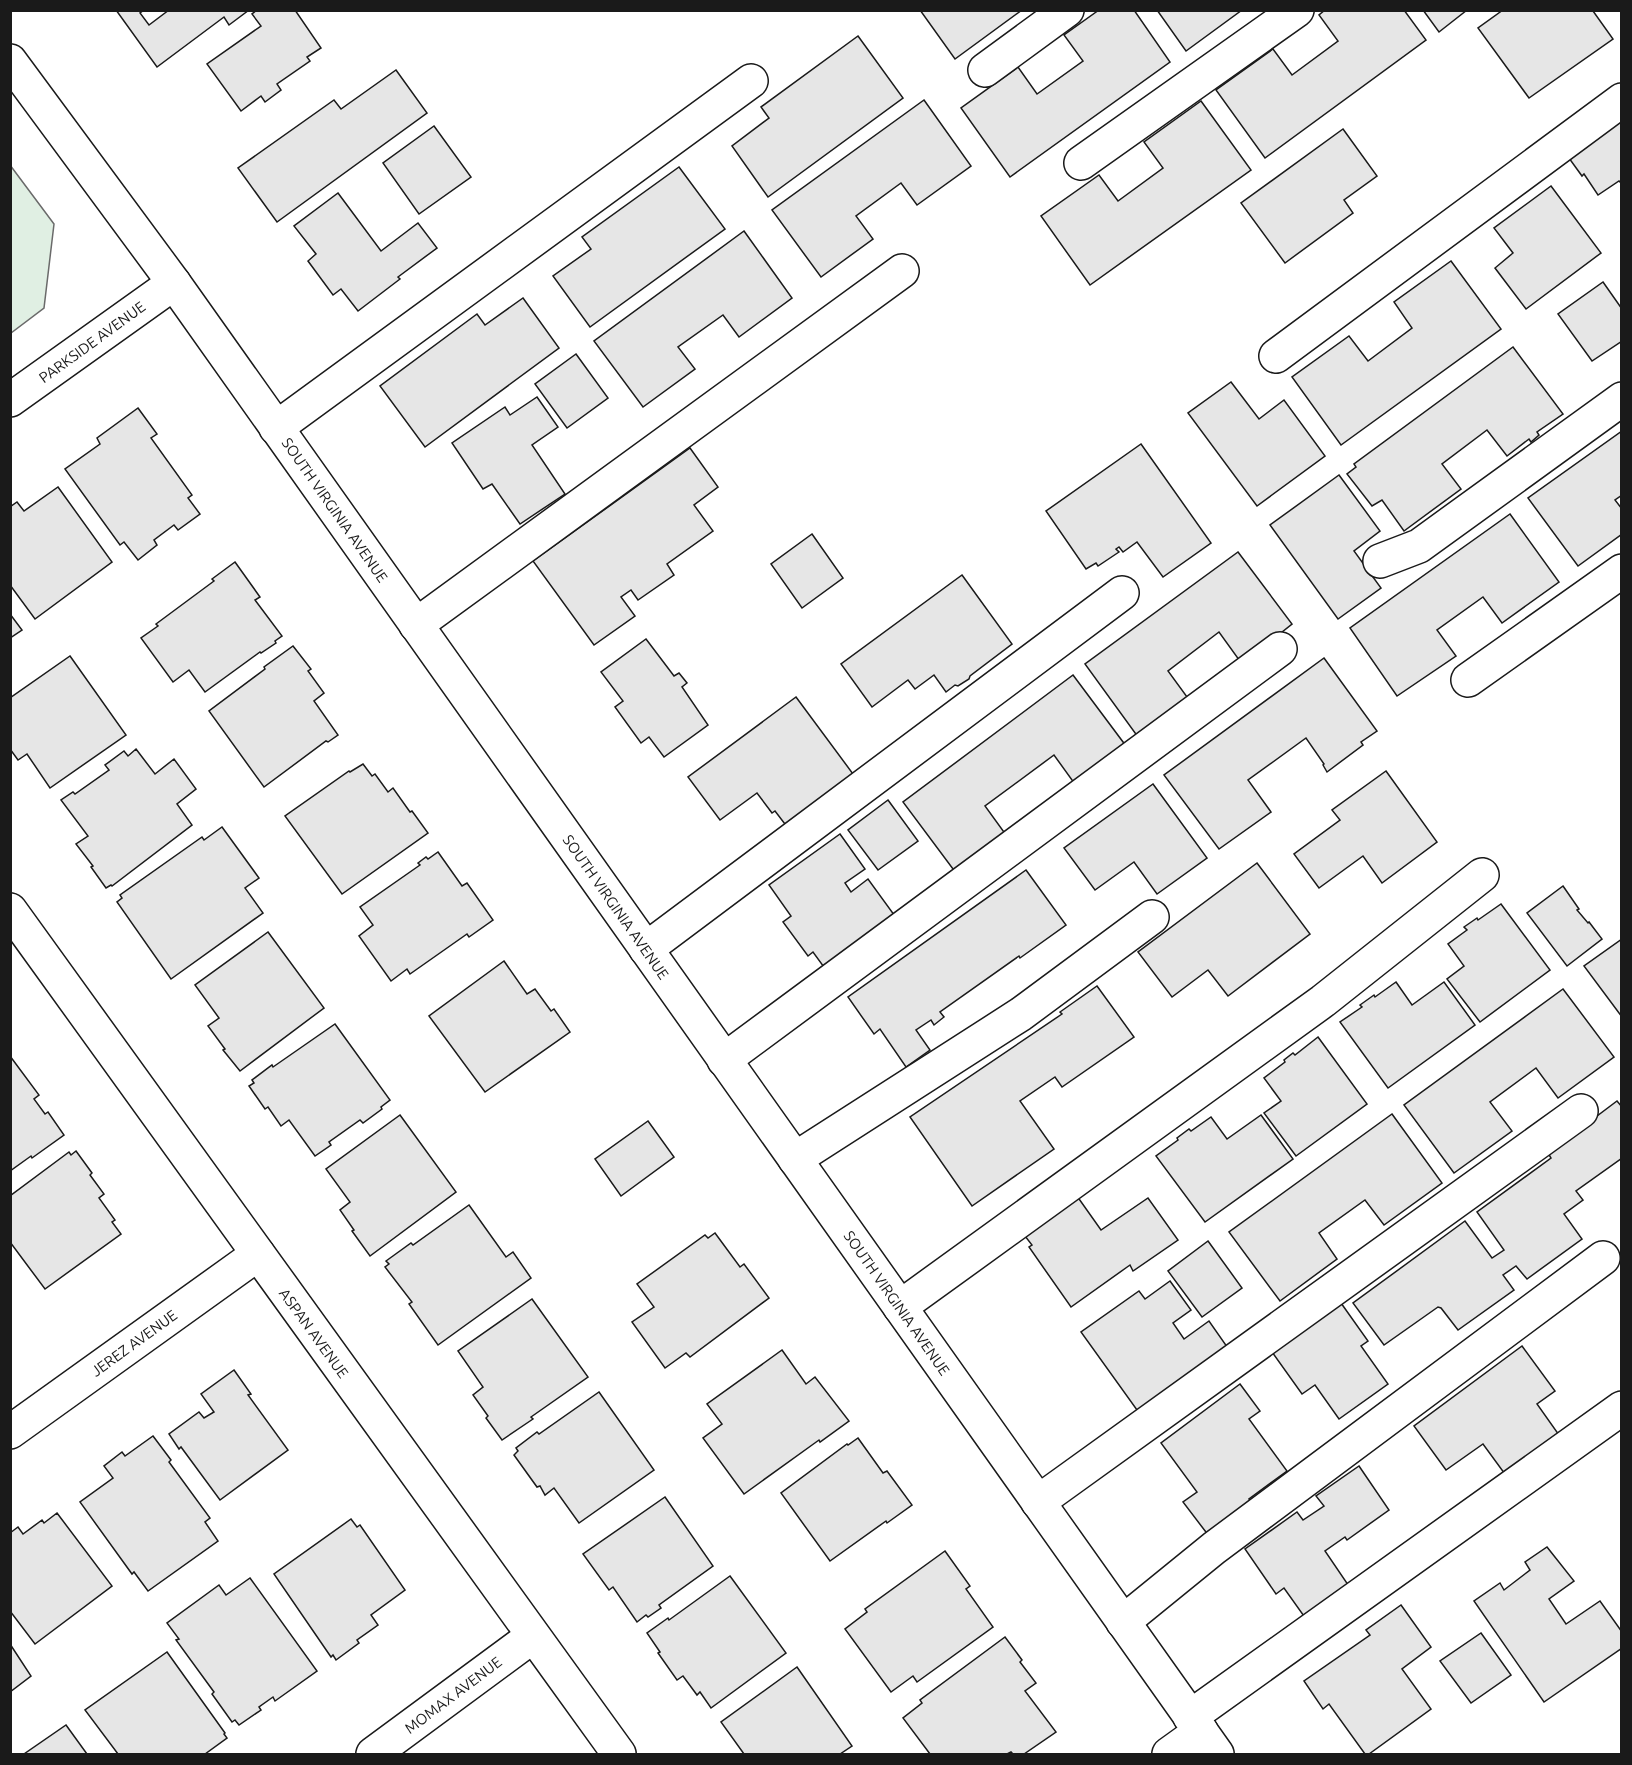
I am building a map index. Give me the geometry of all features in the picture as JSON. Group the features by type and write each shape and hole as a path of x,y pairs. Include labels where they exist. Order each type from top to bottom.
{"street":[{"path":"985,70 1067,10"},
{"path":"1081,163 1297,10"},
{"name":"SOUTH VIRGINIA AVENUE","path":"10,62 174,283 1203,1734"},
{"path":"276,428 751,81"},
{"path":"1276,356 1622,100"},
{"path":"416,625 902,271"},
{"name":"PARKSIDE AVENUE","path":"10,400 174,283"},
{"path":"1380,561 1419,546 1622,399"},
{"path":"1468,680 1622,571"},
{"path":"646,949 1122,593"},
{"path":"724,1060 1280,649"},
{"path":"900,1307 1323,1001 1482,875"},
{"name":"ASPAN AVENUE","path":"10,910 619,1755"},
{"path":"795,1159 1021,1014 1152,917"},
{"path":"1038,1502 1581,1111"},
{"name":"JEREZ AVENUE","path":"10,1432 258,1254"},
{"path":"1123,1622 1214,1548 1603,1258"},
{"path":"1169,1755 1203,1734 1622,1408"},
{"name":"MOMAX AVENUE","path":"373,1755 533,1636"}],"green space":[{"path":"10,165 54,224 44,308 11,333"}],"building":[{"path":"116,10 144,10 140,13 149,25 169,10 249,10 229,25 224,17 157,67"},
{"path":"257,10 295,10 321,48 307,57 310,61 277,84 281,90 265,102 261,96 241,111 207,64 261,26 252,14"},
{"path":"920,10 1022,10 955,59"},
{"path":"1099,10 1134,10 1170,62 1010,177 961,108 1018,67 1037,94 1083,61 1064,35"},
{"path":"1157,10 1242,10 1186,51"},
{"path":"1325,10 1404,10 1426,40 1265,158 1216,90 1273,49 1292,75 1338,41 1319,15"},
{"path":"1423,10 1467,10 1439,32"},
{"path":"1503,10 1595,10 1593,11 1613,39 1529,98 1478,28"},
{"path":"858,36 903,98 768,197 732,146 769,118 761,107"},
{"path":"396,70 427,113 277,222 238,168 334,100 341,109"},
{"path":"924,100 971,166 917,205 901,183 856,216 873,239 821,277 772,210"},
{"path":"1201,101 1251,170 1090,285 1041,216 1099,175 1118,201 1163,168 1144,142"},
{"path":"1622,115 1622,184 1619,181 1598,195 1584,174 1582,176 1566,154"},
{"path":"434,126 471,177 419,214 383,163"},
{"path":"1343,129 1377,176 1344,200 1353,213 1285,263 1241,203"},
{"path":"679,167 725,229 590,327 553,276 591,249 582,237"},
{"path":"1551,186 1601,253 1526,309 1495,268 1513,253 1494,228"},
{"path":"338,193 381,251 418,223 437,248 358,311 341,289 333,295 308,261 316,254 294,226"},
{"path":"744,231 792,298 739,337 723,315 678,347 695,369 643,407 594,341"},
{"path":"1451,261 1501,329 1341,445 1292,377 1349,336 1368,361 1412,328 1394,302"},
{"path":"1603,282 1622,309 1622,341 1592,361 1558,314"},
{"path":"523,298 559,348 425,447 380,386 477,314 485,325"},
{"path":"1513,347 1563,414 1537,432 1539,435 1531,442 1529,439 1507,456 1487,430 1442,464 1461,489 1404,531 1382,500 1372,506 1347,474 1356,467 1354,464"},
{"path":"576,354 608,398 567,428 535,384"},
{"path":"1231,382 1259,419 1284,400 1325,456 1257,506 1188,413"},
{"path":"537,397 558,427 532,445 565,494 520,524 492,484 483,489 452,443 505,407 510,415"},
{"path":"138,408 157,434 151,438 192,495 188,498 200,514 178,530 174,525 154,540 157,545 138,560 124,542 120,545 65,469 100,444 97,438"},
{"path":"1622,431 1622,495 1615,500 1622,509 1622,534 1578,566 1528,498"},
{"path":"1141,444 1211,543 1163,577 1137,542 1123,552 1119,547 1116,549 1119,552 1098,566 1096,563 1086,569 1046,511"},
{"path":"690,448 718,487 694,505 713,531 667,564 674,575 638,600 631,590 621,597 635,616 594,645 533,561"},
{"path":"1339,475 1380,531 1354,551 1381,588 1338,619 1270,525"},
{"path":"58,487 112,562 35,619 10,585 10,507 17,502 24,511"},
{"path":"1510,514 1559,582 1502,623 1483,597 1437,630 1456,656 1397,696 1350,628"},
{"path":"812,534 843,578 802,608 771,564"},
{"path":"1238,552 1292,624 1242,664 1219,632 1168,671 1190,701 1138,737 1085,664"},
{"path":"235,562 260,597 255,600 282,636 275,641 276,643 205,692 189,670 173,682 141,638"},
{"path":"962,575 1012,644 969,679 946,692 934,675 915,689 908,680 872,707 841,664"},
{"path":"10,614 22,630 10,638"},
{"path":"646,639 674,676 679,673 687,683 682,687 708,725 664,757 649,737 641,743 615,707 623,701 601,672"},
{"path":"293,646 311,669 308,671 324,693 314,701 338,735 326,741 264,787 209,711"},
{"path":"70,656 126,735 50,788 27,754 18,760 10,749 10,698"},
{"path":"1324,658 1377,731 1361,742 1363,745 1327,772 1306,738 1248,780 1271,812 1219,849 1164,775"},
{"path":"1073,675 1126,746 1077,787 1054,755 985,806 1009,839 956,873 903,802"},
{"path":"796,697 856,778 788,828 775,811 772,813 757,793 720,820 688,777"},
{"path":"136,749 155,774 174,759 196,789 177,804 192,825 112,886 106,888 76,844 88,836 61,800 73,792 75,794 109,770 105,765 124,751 128,756"},
{"path":"363,764 372,776 375,774 388,792 393,788 428,833 342,894 285,816 349,771"},
{"path":"1386,771 1437,842 1382,883 1363,856 1319,888 1294,854 1340,820 1332,810"},
{"path":"1153,784 1207,858 1157,894 1134,862 1095,890 1064,848"},
{"path":"888,800 918,841 878,870 848,830"},
{"path":"222,827 259,878 245,888 263,913 171,979 117,902 122,898 120,895 202,837 204,840"},
{"path":"840,834 865,869 845,883 851,892 868,879 900,923 829,974 813,952 808,956 783,922 791,916 769,885"},
{"path":"438,852 462,886 467,883 493,920 469,937 467,934 410,974 407,969 391,981 359,936 373,925 360,907 420,865 418,863 426,857 428,859"},
{"path":"1257,863 1310,934 1228,996 1208,970 1172,997 1138,952"},
{"path":"1026,870 1066,925 940,1012 944,1017 934,1025 931,1020 916,1030 930,1050 906,1067 880,1029 874,1034 848,997"},
{"path":"1563,886 1579,909 1577,910 1602,939 1567,966 1527,913"},
{"path":"1501,904 1550,970 1480,1022 1447,979 1464,966 1448,944 1467,930 1464,927"},
{"path":"268,932 324,1008 240,1071 208,1026 219,1018 195,985"},
{"path":"1622,939 1622,1017 1584,966"},
{"path":"504,961 527,994 535,989 551,1011 554,1009 570,1032 485,1092 429,1016"},
{"path":"1396,982 1412,1005 1444,982 1475,1025 1388,1088 1340,1022 1362,1007 1360,1005 1374,995 1375,997"},
{"path":"1097,986 1134,1037 1062,1087 1055,1077 1020,1101 1054,1149 972,1206 910,1117 1062,1014 1060,1012"},
{"path":"1563,989 1614,1057 1558,1098 1536,1068 1490,1102 1512,1131 1454,1173 1404,1105"},
{"path":"335,1024 390,1100 363,1123 360,1120 329,1142 331,1145 315,1156 289,1120 281,1126 268,1107 265,1109 249,1086 254,1083 252,1080 272,1065 273,1067"},
{"path":"1318,1037 1367,1104 1296,1156 1264,1113 1281,1101 1264,1078 1293,1053 1295,1055"},
{"path":"10,1056 39,1095 34,1099 45,1114 48,1112 64,1135 10,1171"},
{"path":"1617,1101 1622,1107 1622,1158 1576,1191 1583,1200 1564,1214 1582,1239 1527,1279 1516,1266 1503,1275 1514,1290 1458,1330 1438,1307 1384,1345 1353,1303 1465,1221 1492,1258 1504,1250 1477,1212 1551,1158 1548,1153"},
{"path":"1392,1114 1442,1183 1384,1225 1365,1200 1319,1233 1337,1259 1280,1301 1229,1232"},
{"path":"400,1115 456,1192 370,1256 340,1210 350,1202 326,1169"},
{"path":"1261,1115 1293,1159 1205,1222 1156,1156 1189,1129 1191,1131 1211,1117 1227,1139"},
{"path":"648,1121 674,1157 621,1196 595,1159"},
{"path":"76,1151 104,1194 99,1198 115,1220 112,1222 121,1234 45,1289 10,1242 10,1196 69,1152 71,1155"},
{"path":"1072,1189 1101,1230 1148,1198 1178,1240 1133,1271 1130,1265 1071,1307 1029,1247 1032,1245 1018,1227"},
{"path":"469,1205 506,1257 513,1252 531,1278 438,1345 409,1304 412,1302 385,1267 389,1264 386,1261 411,1243 413,1245"},
{"path":"715,1233 740,1267 744,1264 769,1298 690,1357 686,1353 665,1368 632,1322 654,1307 637,1284 705,1235 708,1238"},
{"path":"1208,1241 1242,1288 1202,1317 1168,1271"},
{"path":"1170,1281 1191,1310 1173,1323 1184,1339 1209,1321 1230,1351 1142,1417 1081,1332 1139,1291 1145,1299"},
{"path":"532,1299 588,1377 502,1440 473,1395 483,1387 458,1351"},
{"path":"1341,1303 1368,1341 1361,1346 1388,1384 1339,1419 1315,1385 1302,1394 1272,1352"},
{"path":"1522,1346 1555,1391 1537,1404 1564,1442 1510,1481 1483,1444 1446,1470 1414,1426"},
{"path":"782,1350 806,1384 815,1377 849,1421 744,1494 703,1438 722,1424 707,1404"},
{"path":"234,1370 251,1394 248,1395 288,1450 220,1500 169,1434 199,1412 204,1418 214,1412 201,1394"},
{"path":"1240,1384 1260,1411 1249,1419 1287,1471 1249,1499 1256,1509 1212,1540 1183,1502 1197,1492 1161,1443"},
{"path":"599,1392 654,1470 579,1523 554,1488 545,1495 514,1455 518,1451 516,1448 537,1432 539,1434"},
{"path":"153,1436 210,1518 205,1522 218,1541 148,1591 134,1572 132,1574 80,1502 113,1478 104,1466 122,1452 125,1456"},
{"path":"858,1438 883,1473 887,1471 912,1505 830,1561 781,1493"},
{"path":"1359,1466 1389,1510 1347,1540 1345,1537 1325,1551 1355,1595 1311,1626 1284,1588 1276,1594 1245,1549 1297,1512 1303,1520 1324,1506 1316,1496"},
{"path":"665,1497 713,1566 659,1605 661,1608 637,1622 613,1587 609,1590 583,1554"},
{"path":"57,1513 112,1586 35,1644 10,1611 10,1533 18,1527 23,1534 42,1520 44,1523"},
{"path":"351,1519 357,1527 360,1525 405,1590 371,1615 378,1625 357,1640 359,1643 336,1660 333,1655 331,1657 274,1574"},
{"path":"1547,1547 1574,1581 1549,1599 1566,1624 1600,1601 1622,1632 1622,1648 1544,1702 1474,1601 1500,1583 1504,1590 1530,1570 1525,1562"},
{"path":"945,1551 970,1586 966,1589 993,1627 917,1682 913,1676 891,1692 845,1629 867,1612 865,1609"},
{"path":"730,1576 786,1653 711,1708 700,1692 697,1695 683,1676 677,1680 647,1633"},
{"path":"250,1578 317,1671 275,1701 273,1697 259,1707 261,1710 239,1725 235,1720 232,1722 212,1694 214,1692 176,1640 179,1639 167,1623 219,1585 226,1595"},
{"path":"1401,1605 1431,1647 1402,1669 1431,1709 1369,1754 1365,1754 1329,1704 1323,1709 1304,1681 1370,1635 1366,1630"},
{"path":"1481,1633 1511,1675 1471,1703 1440,1661"},
{"path":"1005,1637 1036,1683 1025,1691 1056,1732 1024,1754 1011,1752 1007,1754 930,1754 903,1718 922,1703 920,1700"},
{"path":"10,1644 31,1676 10,1692"},
{"path":"167,1652 227,1738 205,1754 118,1754 85,1710"},
{"path":"797,1667 852,1746 840,1754 744,1754 721,1722"},
{"path":"66,1725 87,1754 24,1754"}]}
